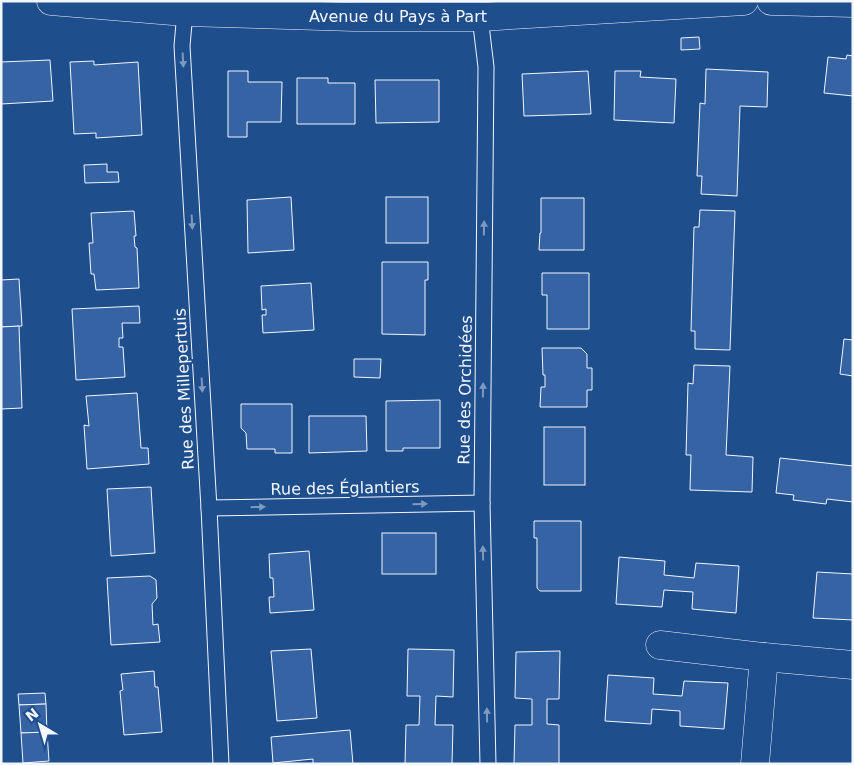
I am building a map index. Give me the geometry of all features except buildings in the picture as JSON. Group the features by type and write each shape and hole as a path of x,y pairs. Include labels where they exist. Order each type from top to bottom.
{"street":[{"name":"Avenue du Pays à Part","path":"51,1 185,12 354,9 480,17 718,1 744,1"},
{"path":"771,1 853,3"},
{"path":"660,645 853,665"},
{"path":"755,764 764,657"}],"lane":[{"name":"Rue des Millepertuis","path":"185,12 182,46 209,508 221,764"},
{"name":"Rue des Orchidées","path":"480,17 486,67 482,503 488,764"},
{"name":"Rue des Églantiers","path":"209,508 482,503"}]}
